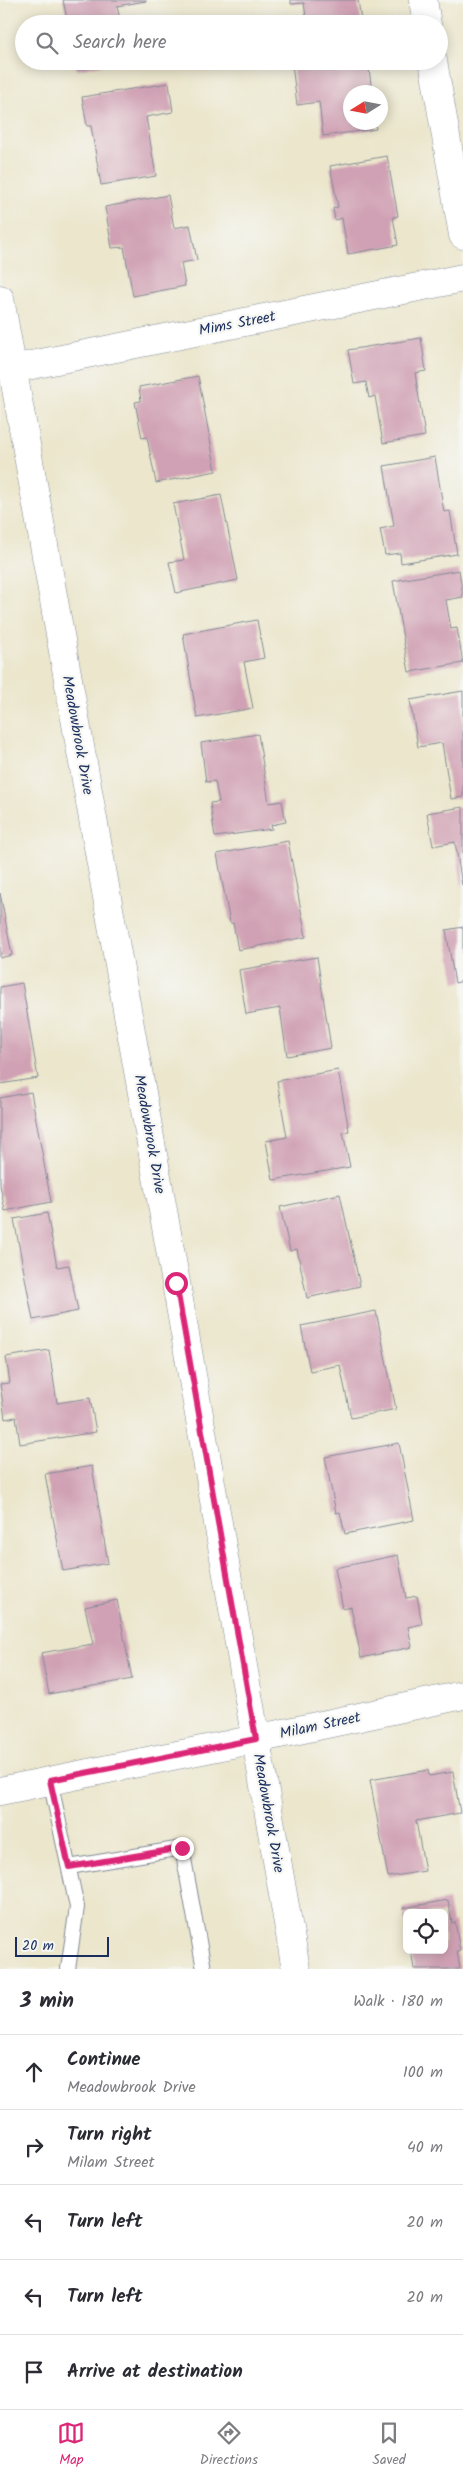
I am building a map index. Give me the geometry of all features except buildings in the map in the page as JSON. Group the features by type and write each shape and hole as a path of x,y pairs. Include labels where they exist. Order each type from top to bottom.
{"main road":[{"path":"423,0 426,15"},
{"path":"435,70 463,235"},
{"name":"Mims Street","path":"12,369 463,278"},
{"name":"Meadowbrook Drive","path":"0,299 296,1969"},
{"name":"Milam Street","path":"0,1790 463,1695"}],"lane":[{"path":"50,1780 77,1907 68,1969"},
{"path":"69,1867 182,1848 204,1969"}],"route":[{"path":"176,1283 256,1739 50,1780 69,1867 182,1848"}]}
